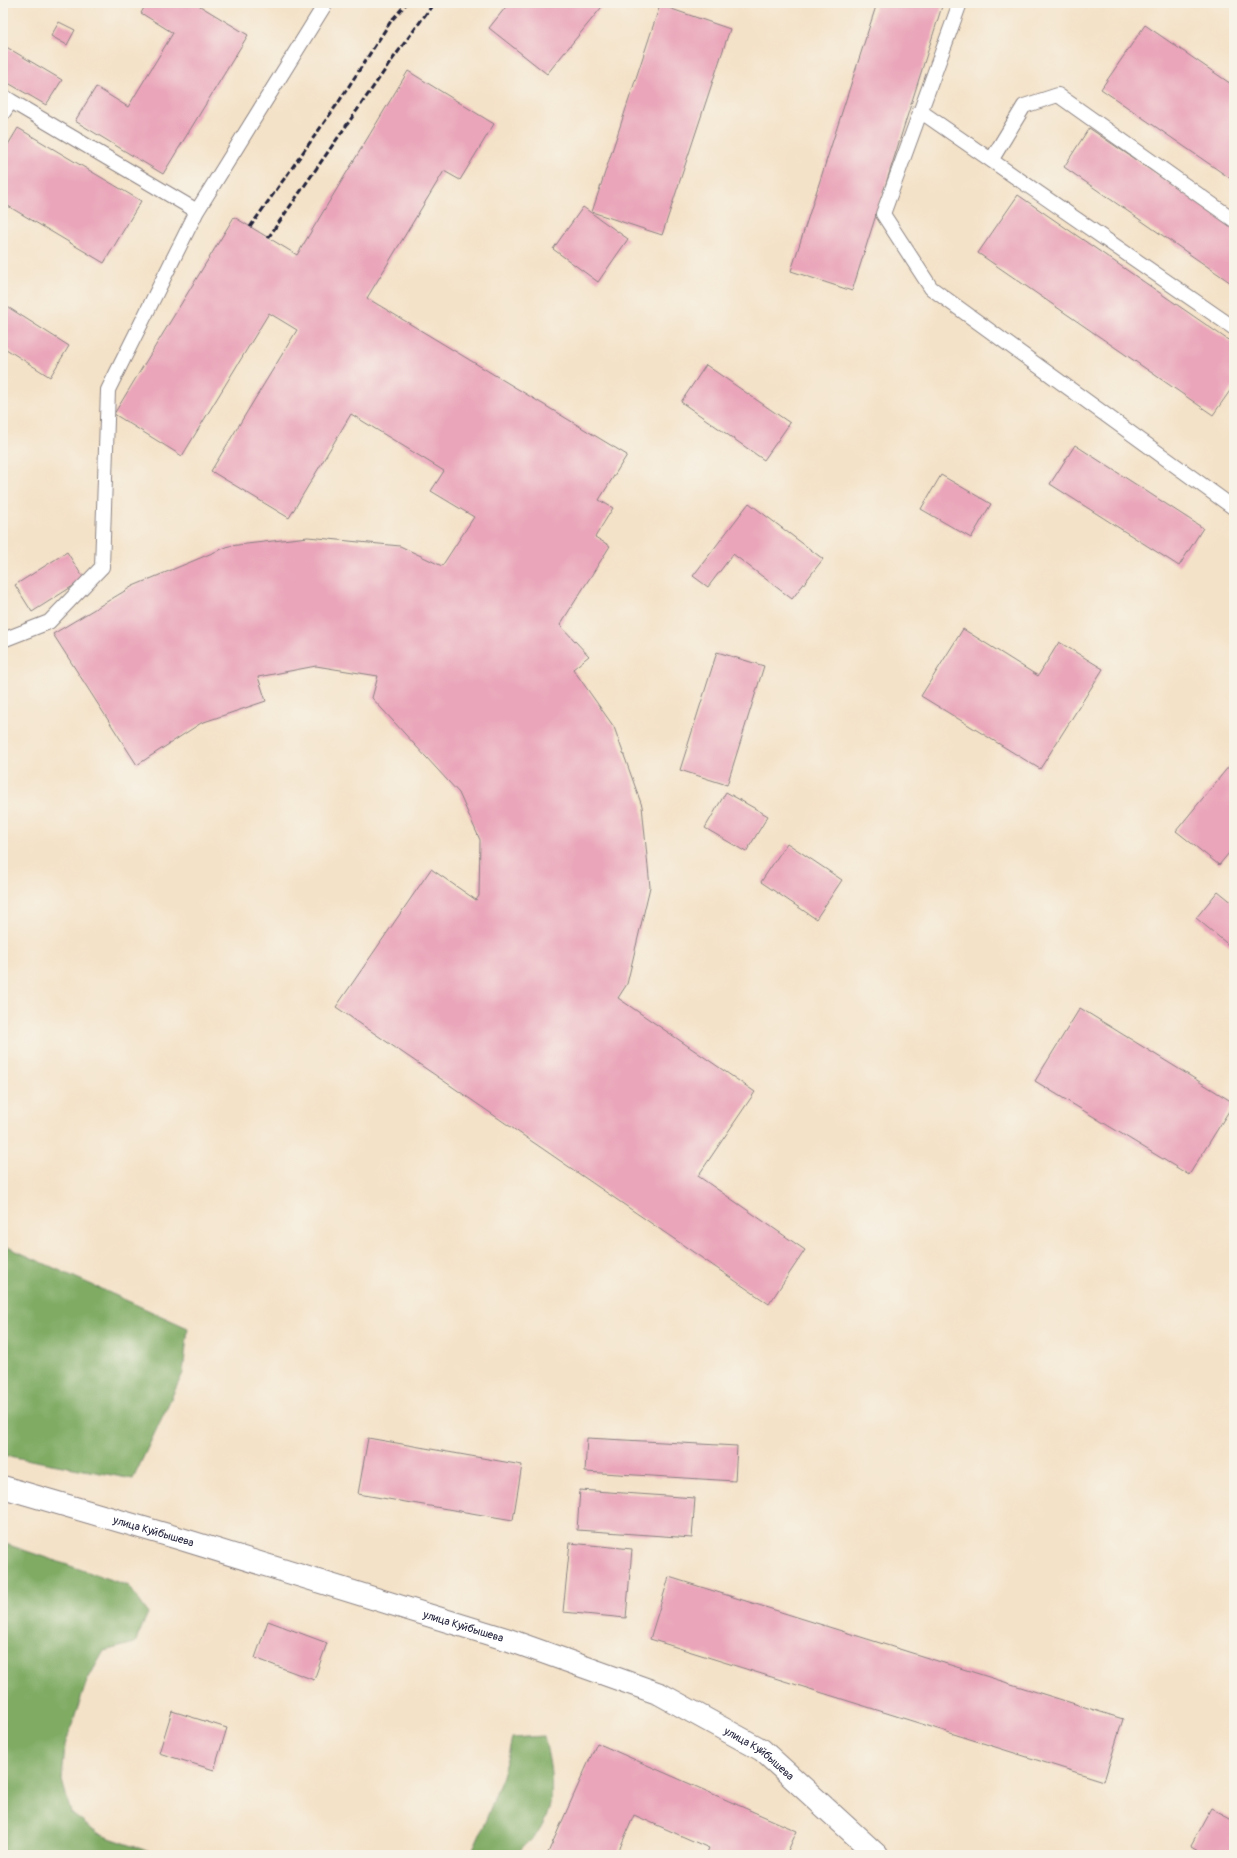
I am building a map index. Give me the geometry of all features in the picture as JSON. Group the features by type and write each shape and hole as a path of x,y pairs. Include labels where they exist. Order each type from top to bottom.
{"street":[{"name":"улица Куйбышева","path":"3,1487 178,1538 509,1640 660,1694 762,1750 877,1855"}],"lane":[{"path":"3,640 49,622 102,567 108,390 198,211 324,6 320,3"},
{"path":"960,3 883,214 931,288 1234,508"},
{"path":"992,159 1024,106 1058,95 1234,220"},
{"path":"3,113 7,99 198,211"},
{"path":"920,111 992,159 1234,328"}],"green space":[{"path":"3,1245 188,1328 183,1373 133,1479 3,1455"},
{"path":"3,1543 129,1586 148,1613 135,1643 104,1651 87,1681 65,1745 62,1780 71,1813 98,1834 159,1855 3,1855"},
{"path":"544,1736 552,1782 550,1806 539,1831 518,1855 470,1855 494,1798 512,1738"}],"building":[{"path":"147,3 195,3 248,35 163,174 75,121 96,87 128,107 173,33 141,13"},
{"path":"509,3 605,3 547,74 489,28"},
{"path":"877,3 943,3 852,291 791,271"},
{"path":"660,5 730,29 662,235 592,212"},
{"path":"59,22 75,30 67,45 51,36"},
{"path":"1145,25 1234,86 1234,181 1101,89"},
{"path":"3,45 62,80 46,105 3,80"},
{"path":"408,71 494,124 460,180 444,171 367,298 627,455 599,500 613,508 595,537 610,546 560,625 589,656 573,669 614,727 642,806 650,887 627,984 618,998 755,1092 698,1176 805,1250 769,1304 336,1007 431,869 476,900 479,896 480,840 459,793 372,698 378,676 316,666 258,677 266,701 201,723 137,765 53,634 133,586 229,546 308,537 400,546 442,566 474,517 431,491 444,471 351,414 289,518 211,471 297,330 269,313 182,456 114,414 234,217 297,255"},
{"path":"18,128 141,201 104,263 3,203 3,153"},
{"path":"1089,128 1234,227 1234,285 1064,167"},
{"path":"1018,195 1234,344 1234,385 1213,415 978,253"},
{"path":"583,207 628,239 598,282 553,249"},
{"path":"3,304 69,346 50,377 3,347"},
{"path":"706,365 790,423 764,460 681,402"},
{"path":"1075,445 1203,528 1179,566 1050,484"},
{"path":"941,475 991,504 971,538 921,509"},
{"path":"749,503 823,559 792,599 733,554 708,587 693,576"},
{"path":"67,552 84,579 32,612 15,585"},
{"path":"963,629 1038,676 1059,642 1103,669 1040,769 921,696"},
{"path":"717,652 764,666 727,785 680,770"},
{"path":"1234,760 1234,847 1219,865 1176,831"},
{"path":"726,792 768,816 746,852 705,828"},
{"path":"787,843 842,880 816,919 761,882"},
{"path":"1218,891 1234,904 1234,943 1231,947 1196,918"},
{"path":"1080,1008 1234,1103 1189,1175 1035,1081"},
{"path":"368,1438 522,1465 513,1520 358,1494"},
{"path":"587,1438 737,1446 735,1481 585,1472"},
{"path":"580,1490 695,1498 692,1538 577,1530"},
{"path":"570,1543 632,1549 626,1618 563,1612"},
{"path":"669,1577 1123,1719 1104,1781 650,1639"},
{"path":"268,1621 327,1643 314,1680 255,1658"},
{"path":"172,1711 227,1728 214,1770 159,1753"},
{"path":"597,1743 797,1831 786,1855 706,1855 709,1848 634,1815 617,1855 547,1855"},
{"path":"1211,1808 1234,1820 1234,1855 1206,1855 1190,1846"}],"railway":[{"path":"250,227 338,103 391,21 407,3"},
{"path":"268,238 392,60 434,3"}]}
